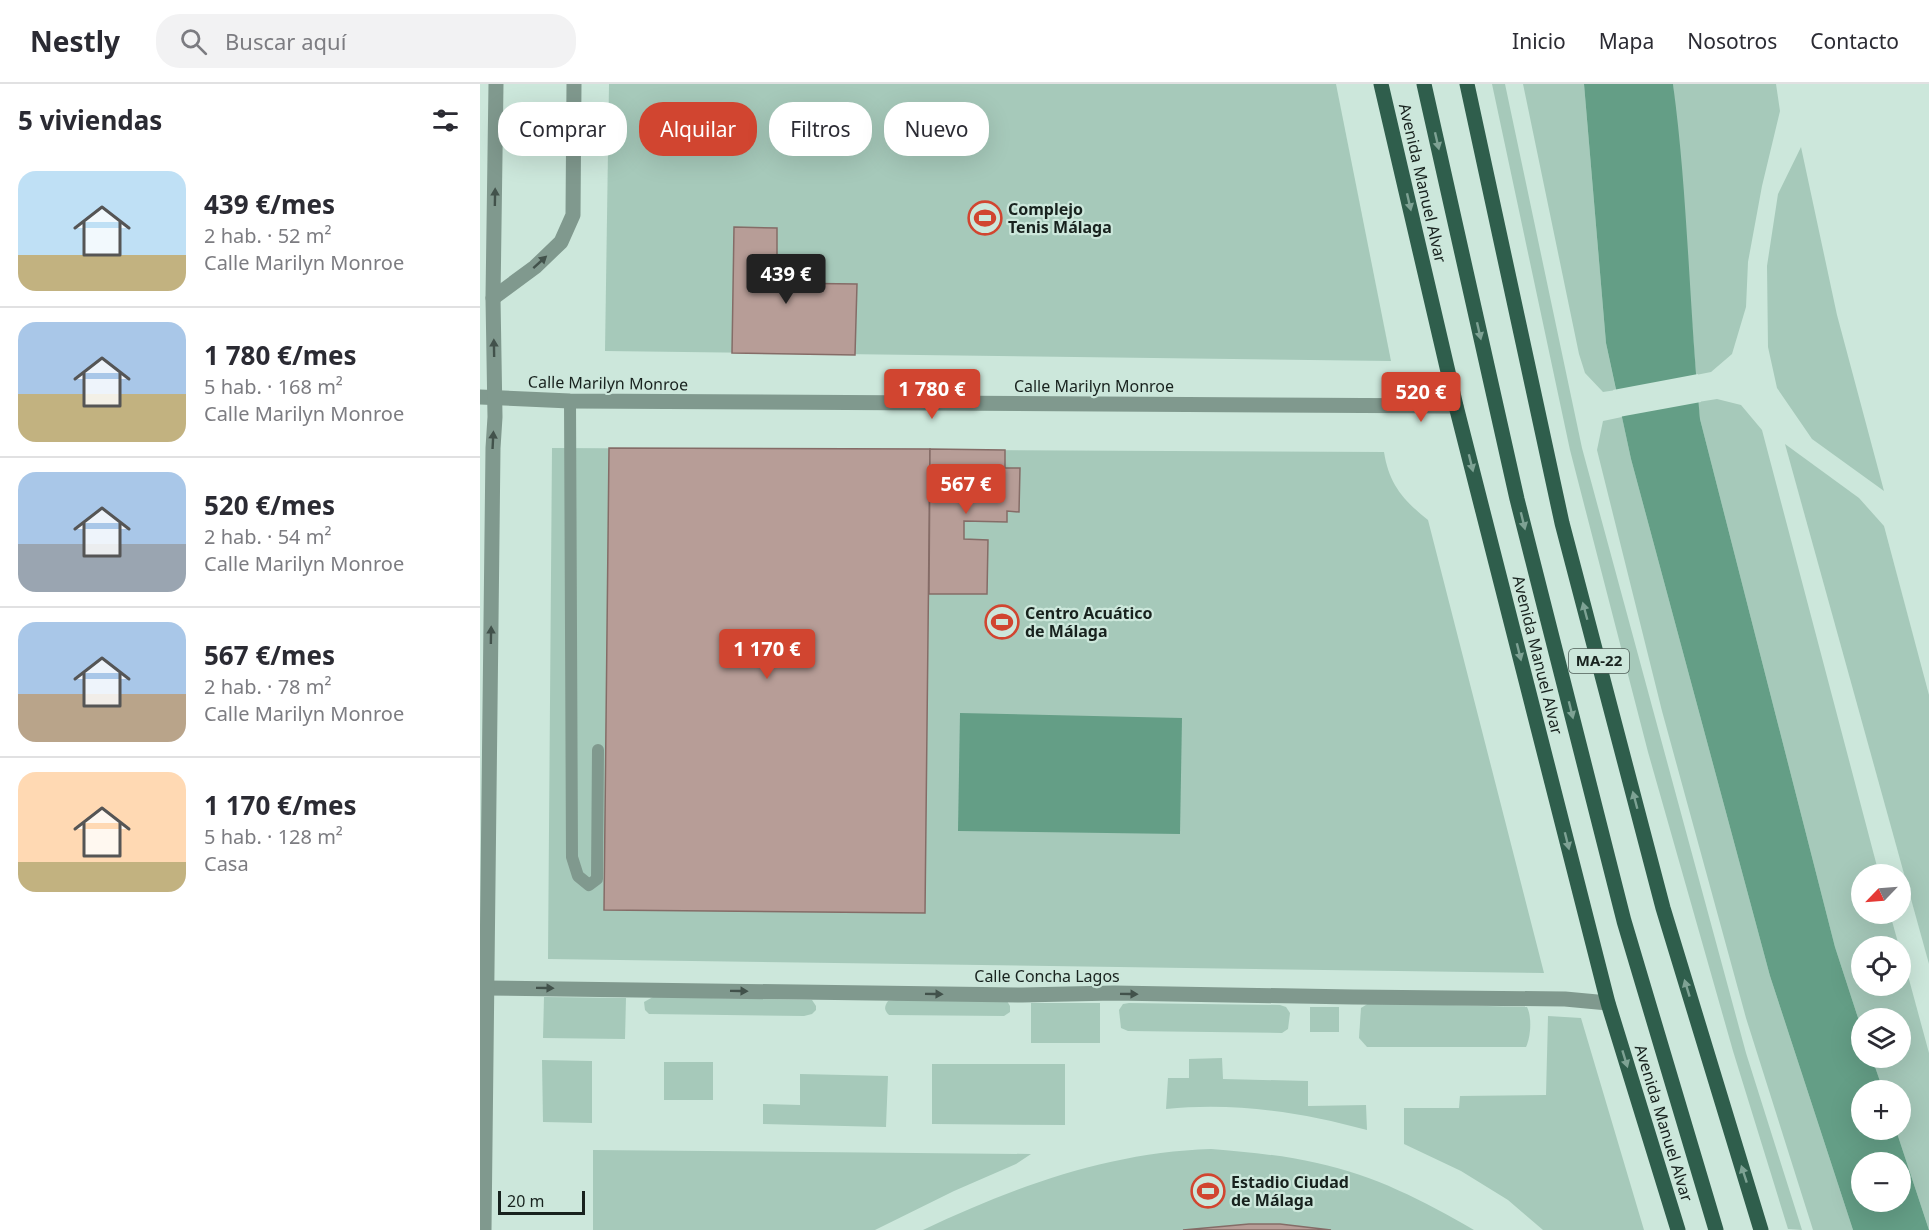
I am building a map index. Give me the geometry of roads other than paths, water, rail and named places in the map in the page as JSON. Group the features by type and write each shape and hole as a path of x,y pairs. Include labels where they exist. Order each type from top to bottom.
{"main road":[{"name":"Avenida Manuel Alvar","path":"1381,84 1456,406 1608,1003 1678,1230"},
{"name":"Avenida Manuel Alvar","path":"1424,84 1517,499 1624,921 1716,1230"},
{"name":"MA-22","path":"1467,84 1562,523 1663,908 1761,1230"}],"street":[{"path":"484,1230 487,398 493,298 496,84"},
{"path":"493,298 535,267 561,242 573,215 574,84"},
{"name":"Calle Marilyn Monroe","path":"487,398 570,402 1456,406"},
{"name":"Calle Concha Lagos","path":"486,988 1565,999 1608,1003"}],"lane":[{"path":"570,402 572,857 578,876 589,885 597,879 598,750"}],"place":[{"name":"Complejo Tenis Málaga","path":"985,218"},
{"name":"Centro Acuático de Málaga","path":"1002,622"},
{"name":"Estadio Ciudad de Málaga","path":"1208,1191"}]}
